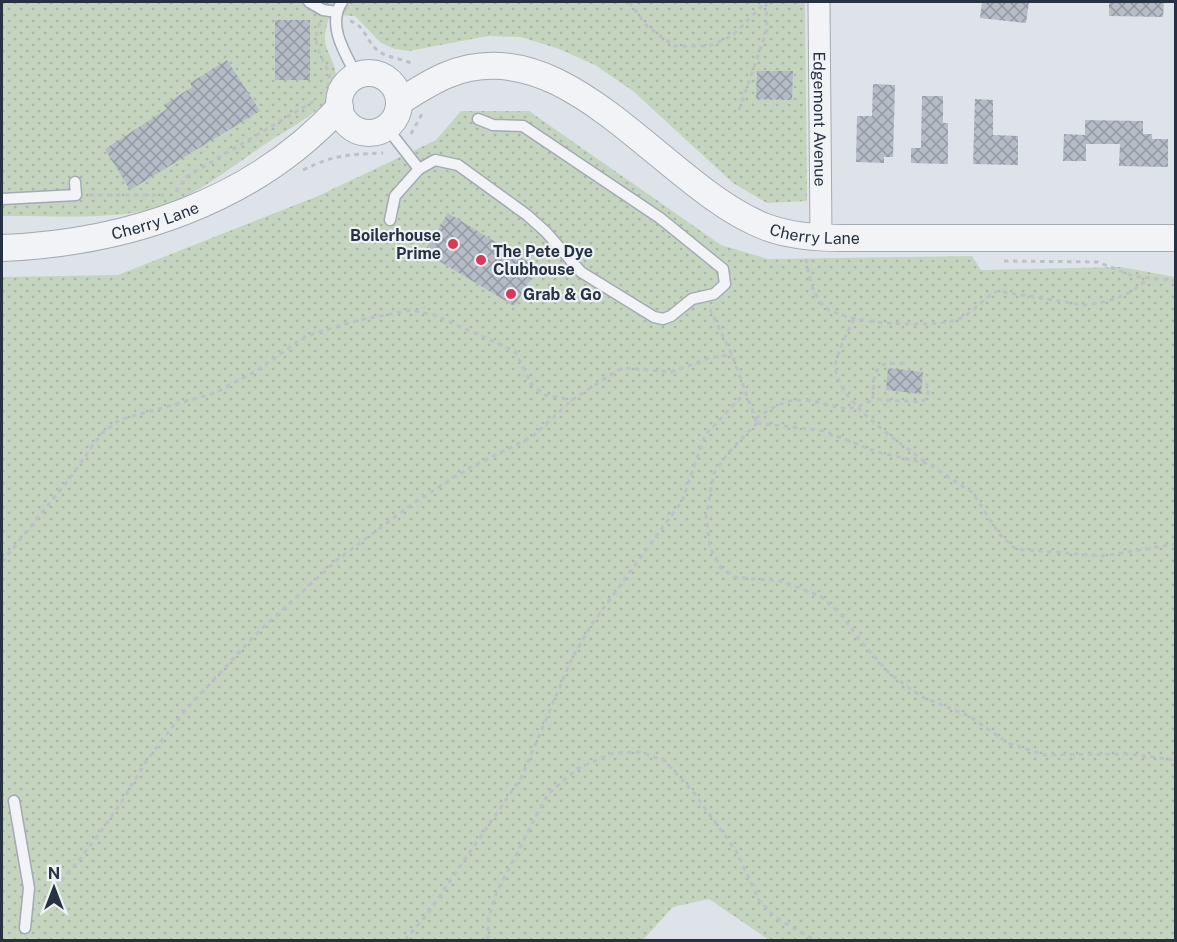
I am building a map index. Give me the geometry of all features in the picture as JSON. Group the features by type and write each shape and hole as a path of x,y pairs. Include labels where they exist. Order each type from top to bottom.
{"street":[{"name":"Edgemont Avenue","path":"819,2 821,238"},
{"name":"Cherry Lane","path":"394,91 449,74 515,68 582,95 691,182 736,212 766,227 821,238 1176,238"},
{"path":"373,74 394,91 394,121 387,128 369,133 346,117 343,89 357,76 373,74"},
{"name":"Cherry Lane","path":"2,248 96,239 165,221 227,193 346,117"}],"lane":[{"path":"309,2 323,10 337,12"},
{"path":"342,2 336,21 342,46 357,76"},
{"path":"390,220 395,196 419,170 435,160 458,165 527,215 581,272 654,317 663,319 692,299 714,294 725,284 723,269 660,218 523,126 493,126 478,119"},
{"path":"387,128 419,170"},
{"path":"2,199 65,198 76,195 75,182"},
{"path":"14,801 29,888 25,928"}],"path":[{"path":"629,2 647,26 674,46 710,46 733,35 766,2"},
{"path":"739,110 767,30 766,2"},
{"path":"76,195 167,195 174,193 186,177 323,96 330,76 328,67 317,52 317,29 321,21"},
{"path":"348,21 364,31 376,49 389,57 405,59 414,64"},
{"path":"411,134 422,118 425,105"},
{"path":"978,237 980,249 993,261 1098,262 1133,276 1176,281"},
{"path":"806,260 808,276 823,306 836,314 854,319 944,323 969,315 991,294 1006,290 1083,306 1096,305 1143,284 1146,278"},
{"path":"704,297 732,355 757,421"},
{"path":"2,562 73,474 101,434 119,420 215,393 256,371 306,336 359,320 411,310 434,315 515,351 532,385 545,395 572,400"},
{"path":"854,319 836,362 836,372 847,395 884,431 973,493 1000,535 1016,549 1104,556 1176,544"},
{"path":"25,928 45,897 81,858 119,806 147,760 176,723 256,634 337,560 376,529 469,468 532,437 572,400 618,370 671,372 712,357 732,355"},
{"path":"873,399 877,370 884,364 904,363"},
{"path":"926,383 929,389 926,399 921,402 873,399 859,408 845,410 800,399 782,403 757,421 714,472 706,516 710,547 721,568 734,577 781,581 820,596 840,614 889,673 922,696 969,716 1008,742 1045,755 1129,754 1176,760"},
{"path":"405,940 428,913 521,778 573,658 592,624 682,501 705,435 745,393"},
{"path":"757,421 824,431 877,452 929,464"},
{"path":"488,940 488,919 497,891 548,794 577,769 612,753 642,752 665,761 695,794 736,851 759,900 776,918 815,940"}],"green space":[{"path":"2,2 805,2 807,201 767,203 733,183 633,91 595,65 559,49 521,37 488,36 409,51 395,49 381,43 355,16 330,15 325,42 336,75 332,94 304,120 194,192 170,204 130,213 87,216 2,216"},
{"path":"461,111 529,111 721,245 768,259 972,256 981,270 1121,267 1175,277 1175,940 769,940 709,899 673,907 643,940 2,940 2,277 118,275 318,196 436,140"}],"building":[{"path":"982,2 1029,2 1026,23 980,18"},
{"path":"1109,2 1164,2 1163,17 1109,16"},
{"path":"275,20 310,20 310,80 275,80"},
{"path":"227,60 260,111 130,190 105,149 167,109 164,105 192,87 190,83"},
{"path":"757,71 793,71 792,100 756,99"},
{"path":"873,84 895,85 893,157 884,157 884,163 856,162 857,116 872,116"},
{"path":"922,96 943,96 943,123 948,123 948,164 911,163 911,148 921,148"},
{"path":"975,99 993,100 993,135 1018,136 1018,165 973,164"},
{"path":"1085,120 1143,121 1143,134 1152,134 1152,139 1168,139 1168,167 1119,166 1120,144 1086,144 1086,161 1063,161 1064,134 1085,135"},
{"name":"The Pete Dye Clubhouse","path":"448,213 538,268 514,306 424,252"},
{"path":"888,368 923,372 921,394 886,390"}],"place":[{"name":"Boilerhouse Prime","path":"453,244"},
{"name":"The Pete Dye Clubhouse","path":"481,260"},
{"name":"Grab & Go","path":"511,294"}]}
